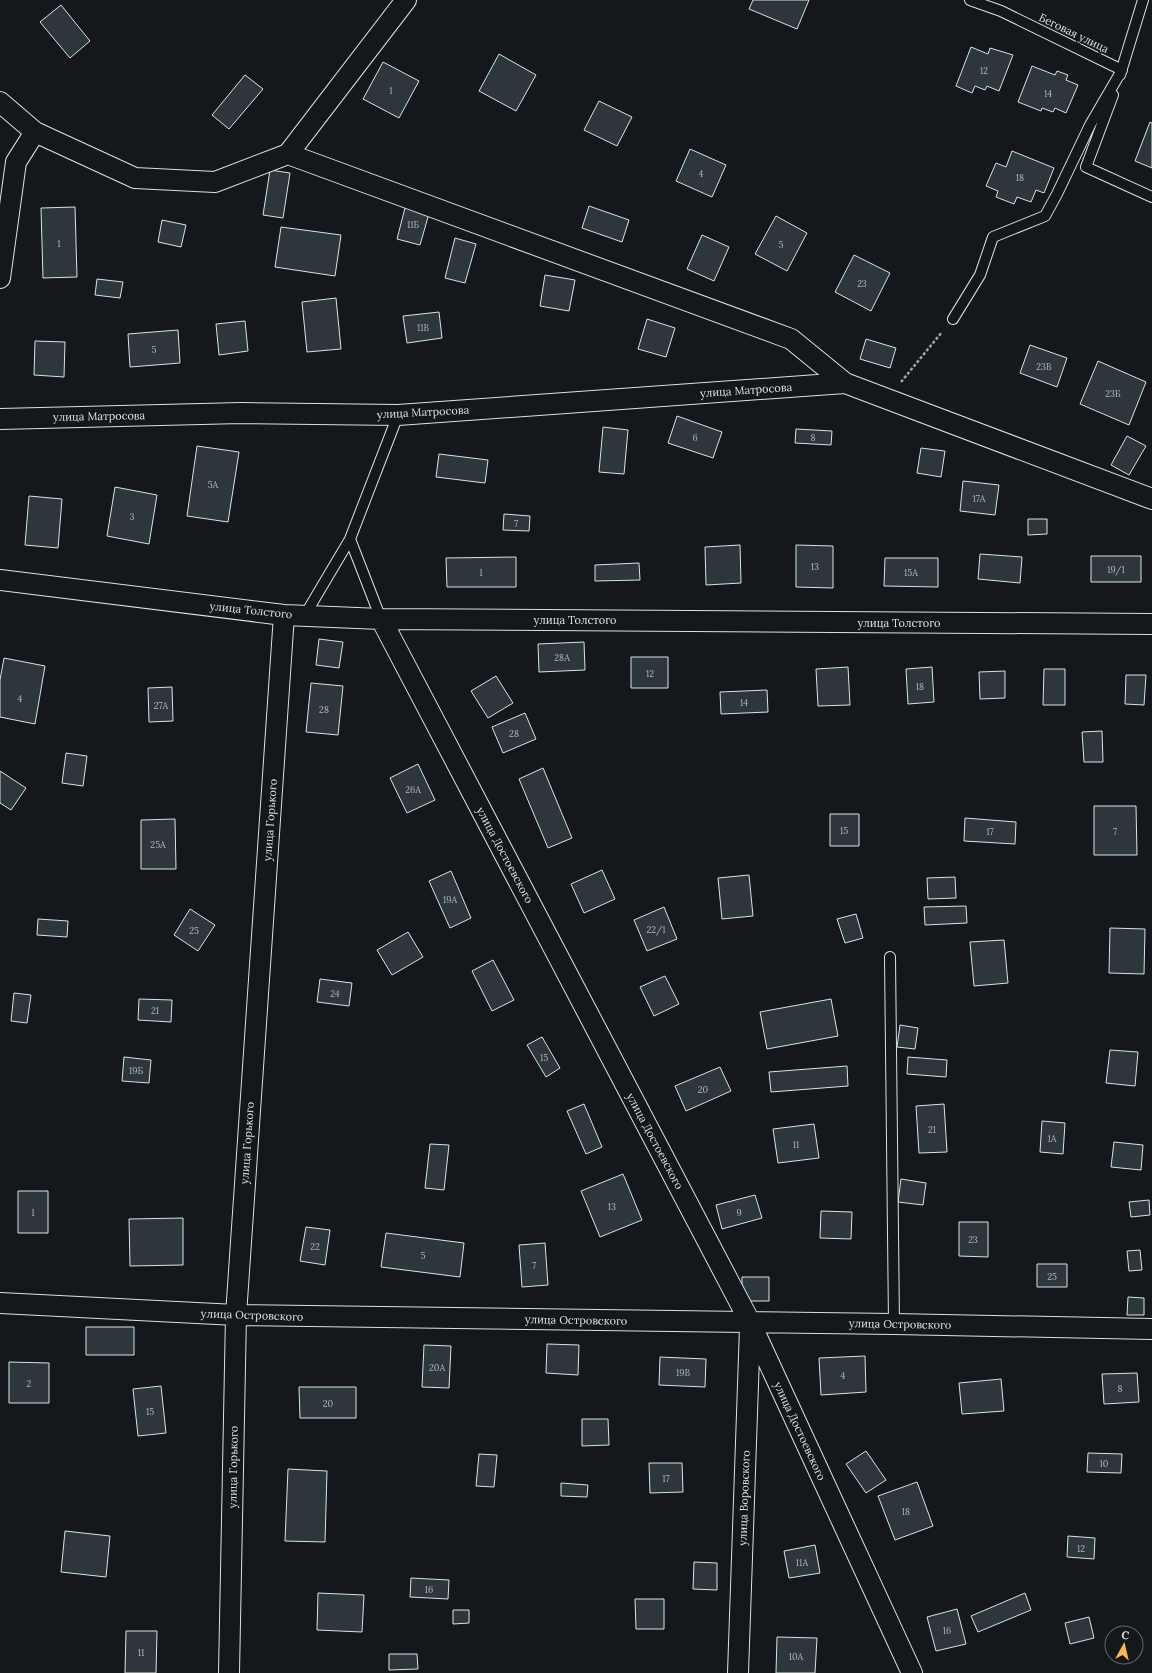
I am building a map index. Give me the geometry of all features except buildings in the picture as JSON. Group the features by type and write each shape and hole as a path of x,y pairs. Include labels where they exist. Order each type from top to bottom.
{"street":[{"path":"0,102 35,132 135,178 215,182 288,154 406,0"},
{"path":"0,278 16,162 35,132"},
{"path":"288,154 791,338 844,383 1152,499"},
{"name":"улица Матросова","path":"0,419 242,413 398,415 844,383"},
{"name":"улица Толстого","path":"0,580 284,615 381,619 1152,624"},
{"name":"улица Горького","path":"228,1673 236,1315 284,615"},
{"name":"улица Достоевского","path":"381,619 750,1322 912,1673"},
{"name":"улица Островского","path":"0,1303 236,1315 1152,1329"},
{"name":"улица Воровского","path":"738,1673 750,1322"}],"lane":[{"name":"Беговая улица","path":"970,0 1001,11 1122,70"},
{"path":"1143,0 1122,70 1086,167 1152,197"},
{"path":"953,319 980,275 993,237 1045,216 1090,125 1122,70"},
{"path":"305,615 350,539 398,415"},
{"path":"350,539 381,619"},
{"path":"890,957 894,1324"}],"path":[{"path":"913,367 953,319"}]}
